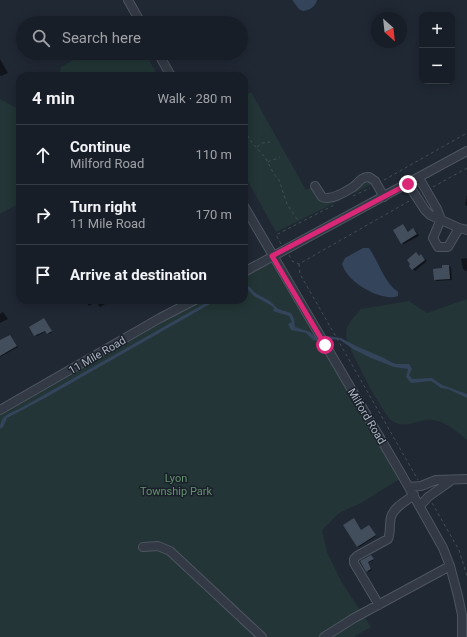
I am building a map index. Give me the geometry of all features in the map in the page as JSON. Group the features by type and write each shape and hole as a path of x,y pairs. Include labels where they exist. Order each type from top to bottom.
{"street":[{"path":"128,0 137,16"},
{"path":"162,60 169,72"},
{"path":"248,270 467,151"},
{"path":"315,186 322,197 329,199 352,187 362,178 369,177 375,181 384,196"},
{"path":"408,184 430,215 441,219 463,229 448,247 438,247 433,238 441,219 437,209 418,178"},
{"name":"Milford Road","path":"248,213 409,486 443,548 450,566 462,615 462,637"},
{"name":"11 Mile Road","path":"1,408 187,304"},
{"path":"409,486 421,486 436,480 467,479"},
{"path":"420,506 428,497 452,480"},
{"path":"379,605 354,563 354,559 388,539 391,516 399,506 414,495"},
{"path":"143,547 158,546 170,551 188,566 259,637"},
{"path":"324,637 450,566"}],"path":[{"path":"248,136 268,162 279,180 287,204 299,222"},
{"path":"257,148 262,143 270,142"},
{"path":"268,162 276,160 280,157"},
{"path":"299,264 300,274 421,486"},
{"path":"428,497 459,550 467,576"}],"green space":[{"path":"73,60 149,60 156,72 60,72 61,67"},
{"path":"251,92 306,190 319,183 325,193 331,194 352,184 359,175 365,173 375,175 380,180 276,232 248,181 248,94"},
{"path":"0,99 16,108 16,205 0,214"},
{"name":"Lyon Township Park","path":"272,256 403,477 361,503 339,513 322,530 327,552 341,581 371,627 354,637 0,637 0,412 187,304 248,304 248,270"},
{"path":"467,299 467,440 452,428 438,421 428,420 403,424 392,421 381,407 352,352 346,335 349,324 361,309 409,301 427,313"}],"water":[{"path":"292,0 317,0 312,8 303,11 299,9"},
{"path":"363,248 369,248 373,253 385,277 398,292 398,296 385,297 369,291 355,282 345,271 342,264 345,258"},
{"path":"248,286 255,293 270,301 278,309 291,313 294,319 295,327 310,332 316,337 328,336 341,338 396,364 409,364 412,369 409,375 412,379 432,378 442,385 467,394 467,398 448,389 441,388 431,381 411,383 406,377 408,369 394,367 371,358 353,349 340,340 328,339 316,341 306,333 291,330 288,324 292,322 289,316 273,311 274,308 254,296 248,290"},
{"path":"204,304 210,304 7,418 3,427 0,429 0,424 3,418"}],"building":[{"path":"403,224 408,232 413,228 417,234 401,244 393,230"},
{"path":"416,252 419,256 421,254 425,260 412,270 407,260"},
{"path":"442,265 449,265 450,279 434,280 433,269 442,268"},
{"path":"44,318 52,331 47,334 45,331 34,336 29,327"},
{"path":"10,335 17,346 0,356 0,340"},
{"path":"354,518 361,530 369,525 376,535 357,547 343,525"},
{"path":"371,555 374,559 368,562 371,569 366,572 360,561"}],"route":[{"path":"325,345 272,256 408,184"}]}
